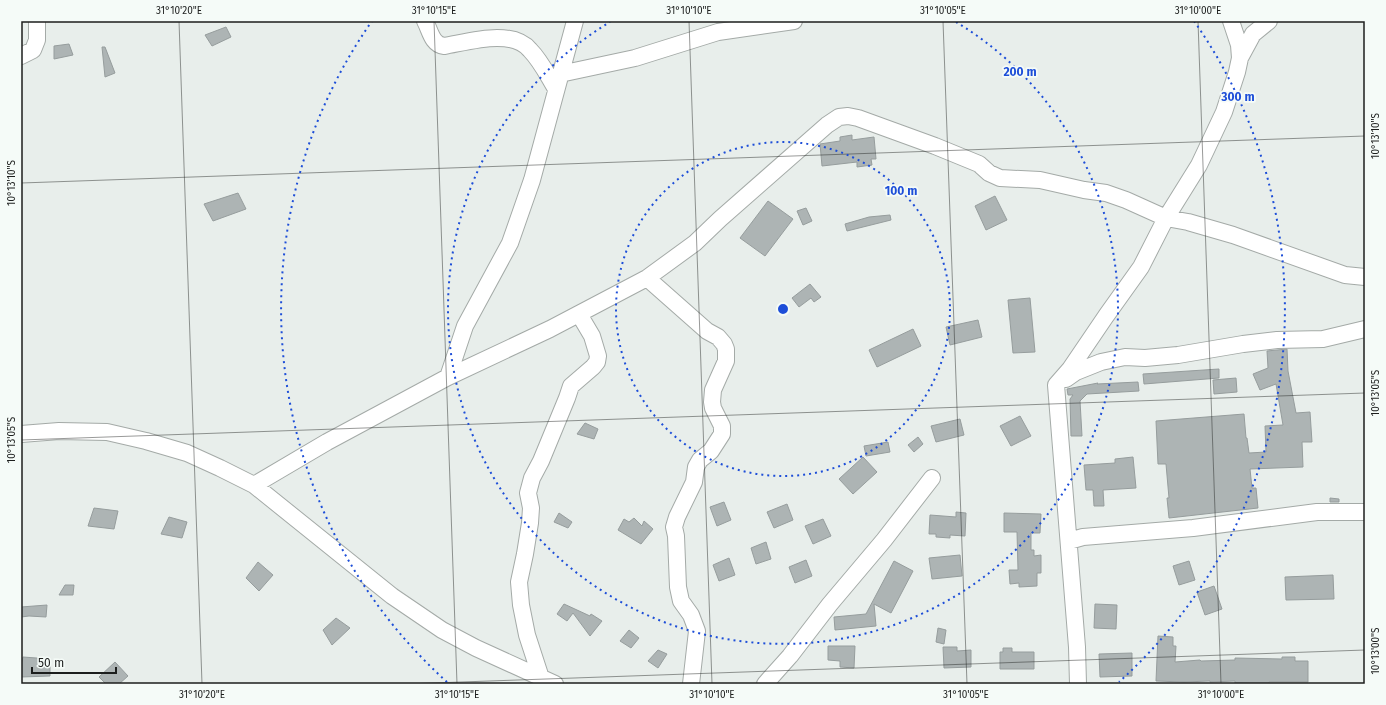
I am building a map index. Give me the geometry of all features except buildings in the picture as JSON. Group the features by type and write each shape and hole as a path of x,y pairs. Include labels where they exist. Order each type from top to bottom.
{"street":[{"path":"21,56 33,50 37,40 37,21"},
{"path":"425,21 435,42 438,45 444,46 494,38 520,42 530,48 558,82"},
{"path":"448,377 465,326 510,243 532,180 575,21"},
{"path":"558,82 718,32 794,21"},
{"path":"1230,21 1239,45 1240,58"},
{"path":"1078,684 1077,647 1056,385 1070,369 1141,267 1166,218 1200,165 1221,119 1237,72 1240,58 1253,34 1269,21"},
{"path":"254,485 327,442 448,377 579,314 647,278 695,243 720,218 827,125 839,117 848,116 858,118 935,146 979,164 989,173 1000,178 1040,180 1084,190 1106,193 1126,200 1166,218 1188,222 1234,235 1345,275 1365,277"},
{"path":"647,278 707,331 718,338 724,344 726,349 726,361 713,390 712,402 713,408 722,426 722,434 711,451 700,460 696,467 694,482 677,517 674,527 676,536 678,587 681,601 691,614 697,631 691,684"},
{"path":"548,681 527,634 521,605 519,582 530,524 531,508 528,493 532,478 541,461 571,386 597,362 598,356 592,336 579,314"},
{"path":"1056,385 1076,372 1101,362 1125,357 1145,358 1178,355 1276,340 1323,339 1365,329"},
{"path":"21,434 59,431 106,432 146,441 187,453 254,485 340,556 398,600 442,630 476,648 548,681"},
{"path":"765,684 790,656 932,478"},
{"path":"1069,541 1083,538 1250,522 1317,512 1365,512"}]}
